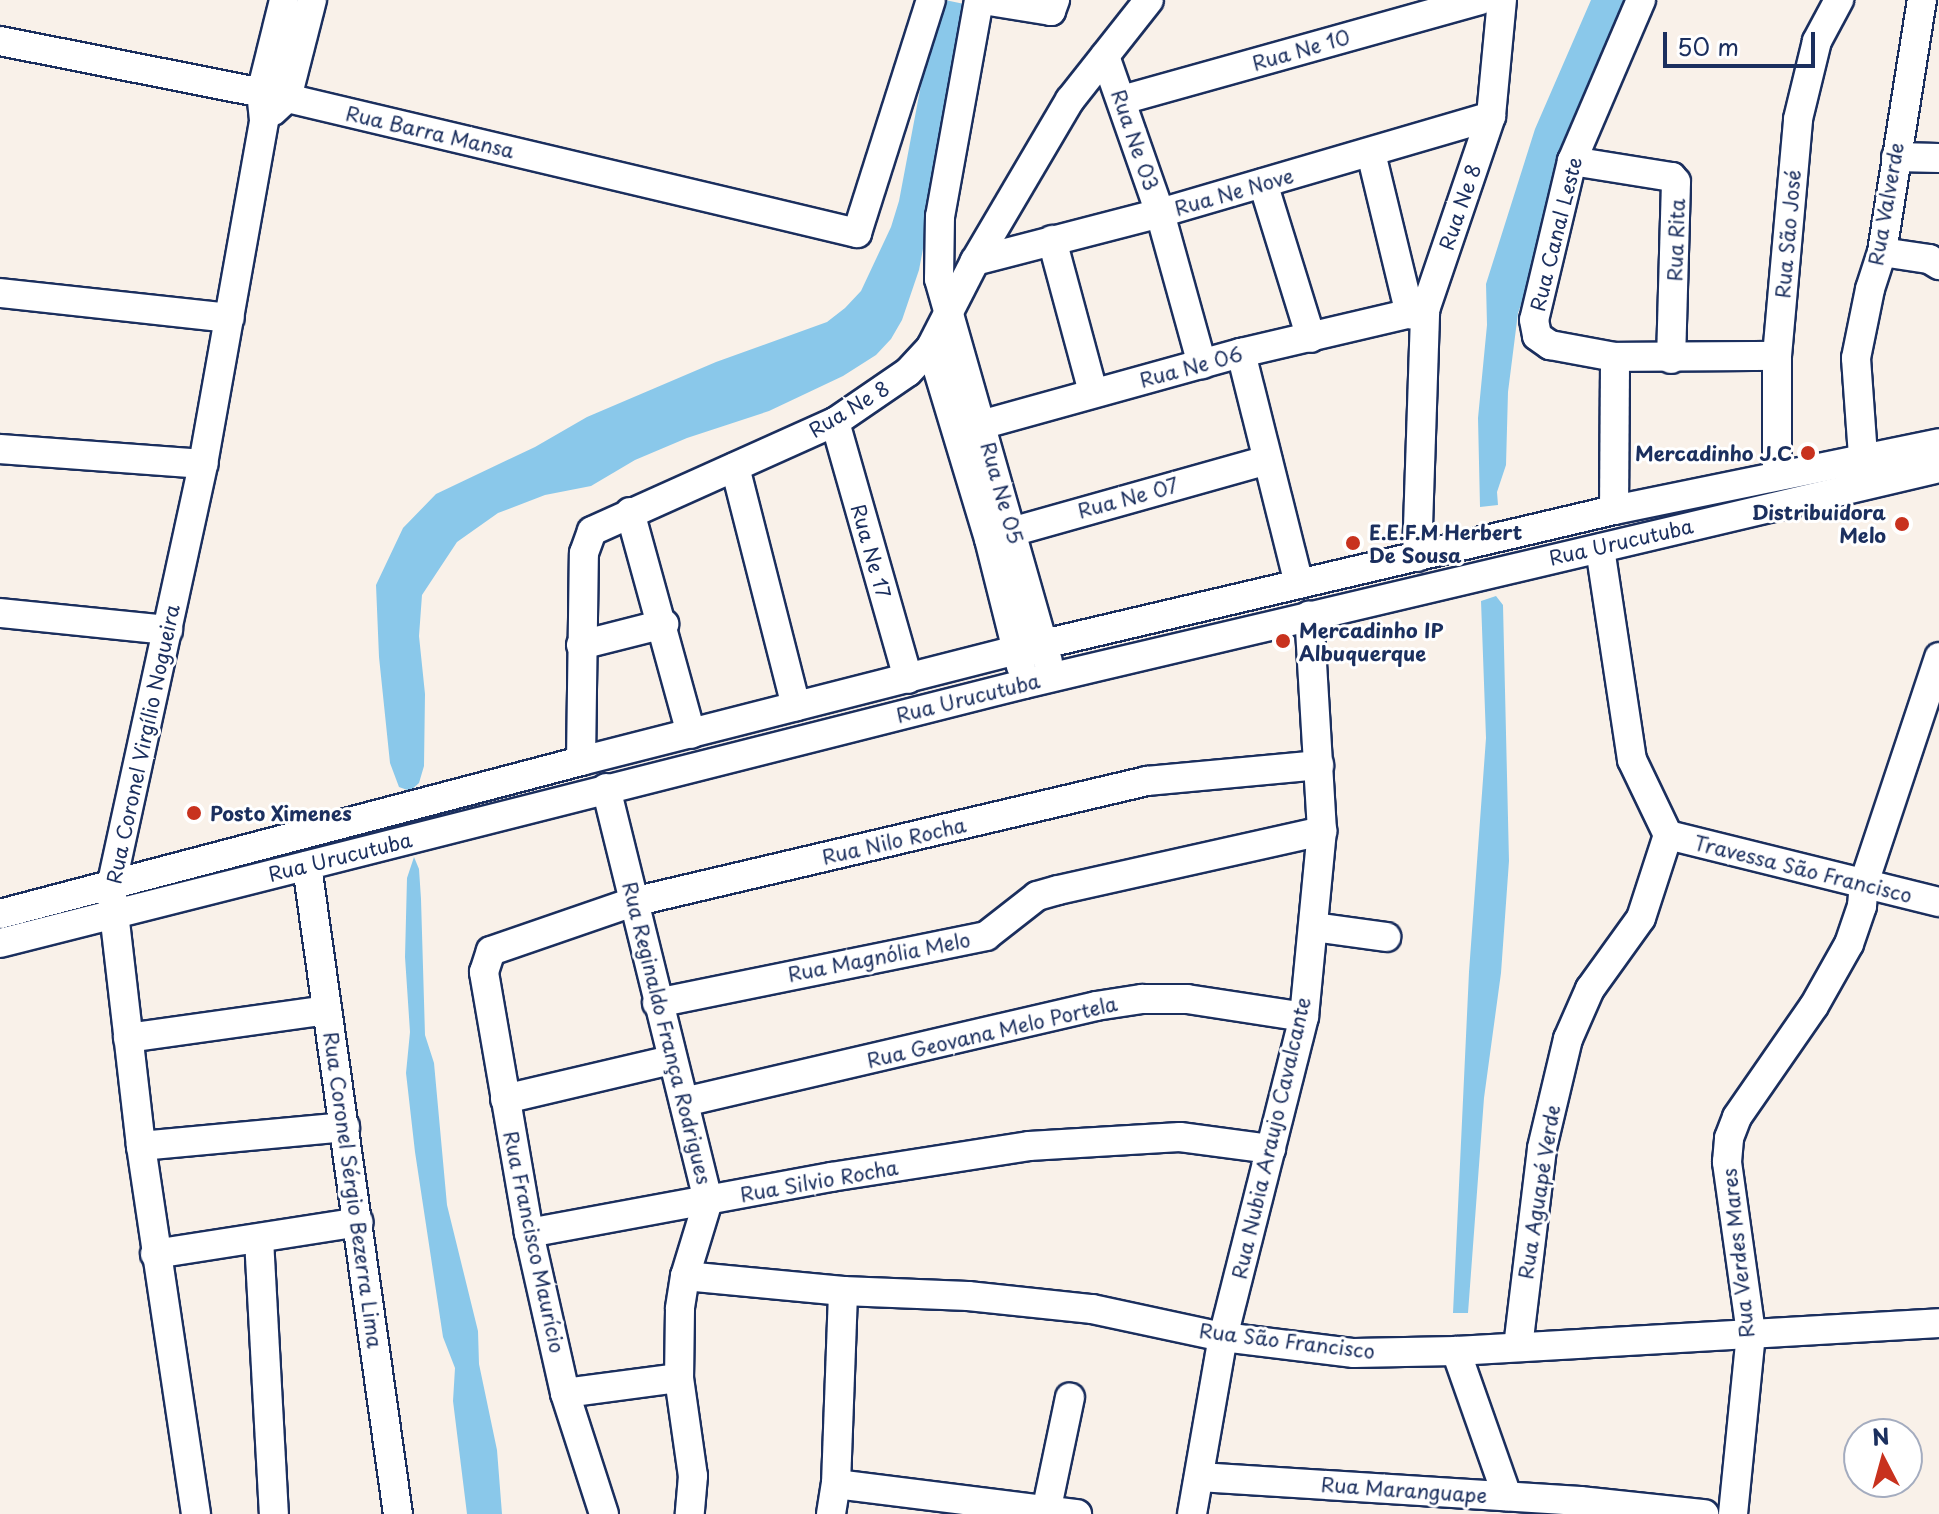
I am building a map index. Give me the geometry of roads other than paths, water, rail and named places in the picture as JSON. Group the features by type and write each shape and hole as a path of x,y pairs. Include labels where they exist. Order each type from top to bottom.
{"street":[{"name":"Rua Coronel Virgílio Nogueira","path":"196,1514 155,1254 112,900 203,464 271,104 284,0"},
{"name":"Rua Coronel Virgílio Nogueira","path":"271,104 312,0"},
{"name":"Rua Barra Mansa","path":"0,41 857,233 931,0"},
{"path":"981,0 1053,6"},
{"name":"Rua Ne 05","path":"981,0 940,216 939,279 949,310 970,427 1030,647 1053,677"},
{"name":"Rua Ne 8","path":"581,761 581,645 587,540 592,531 835,422 894,384 931,347 975,261 1070,100 1149,0"},
{"name":"Rua Ne 10","path":"1122,100 1480,0"},
{"name":"Rua Ne 8","path":"1417,557 1418,312 1491,116 1502,0"},
{"name":"Rua Canal Leste","path":"1615,357 1550,345 1537,336 1534,320 1572,161 1641,0"},
{"name":"Rua São José","path":"1777,476 1777,356 1798,119 1817,41 1839,0"},
{"name":"Rua Valverde","path":"1863,456 1856,358 1870,289 1882,252 1896,157 1926,49 1922,0"},
{"name":"Rua Ne 03","path":"1105,56 1160,213 1202,364"},
{"name":"Rua Ne Nove","path":"975,261 1160,213 1491,116"},
{"path":"1371,153 1418,312"},
{"path":"1896,157 1939,158"},
{"name":"Rua Rita","path":"1572,161 1672,177 1676,182 1671,359"},
{"path":"1263,183 1311,338"},
{"path":"1052,240 1093,392"},
{"path":"1882,252 1929,259 1939,265"},
{"path":"0,293 230,318"},
{"name":"Rua Ne 06","path":"970,427 1241,353 1418,312"},
{"name":"Rua Ne 05","path":"931,347 970,427"},
{"path":"1241,353 1299,584"},
{"path":"1614,510 1615,357 1777,356"},
{"name":"Rua Ne 17","path":"835,422 908,679"},
{"name":"Rua Urucutuba","path":"0,943 112,900 581,761 1030,647 1614,510 1863,456 1939,443"},
{"path":"0,449 203,464"},
{"name":"Rua Ne 07","path":"1001,534 1268,460"},
{"path":"735,467 796,706"},
{"name":"Rua Urucutuba","path":"0,914 112,900 307,866 1024,684 1939,468"},
{"path":"630,512 664,624 691,734"},
{"path":"1600,548 1632,760 1668,835"},
{"path":"0,613 168,630"},
{"name":"Rua Nubia Araujo Cavalcante","path":"1192,1514 1223,1337 1304,1017 1322,831 1309,615"},
{"path":"581,645 664,624"},
{"name":"Rua Ne 05","path":"1024,684 1030,647"},
{"name":"Rua Verdes Mares","path":"1733,1514 1751,1333 1727,1162 1729,1138 1737,1117 1814,1006 1849,944 1862,906 1864,883 1931,704 1939,657"},
{"name":"Rua Nilo Rocha","path":"484,965 491,951 633,902 1147,781 1319,765"},
{"name":"Rua Reginaldo França Rodrigues","path":"606,788 708,1201 685,1276 680,1309 679,1378 691,1447 690,1514"},
{"name":"Rua Magnólia Melo","path":"657,1003 986,936 1037,896 1322,831"},
{"name":"Travessa São Francisco","path":"1668,835 1939,902"},
{"name":"Rua Aguapé Verde","path":"1518,1347 1542,1148 1568,1039 1590,989 1641,918 1658,876 1668,835"},
{"name":"Rua Coronel Sérgio Bezerra Lima","path":"307,866 398,1514"},
{"path":"1314,927 1386,937"},
{"name":"Rua Francisco Maurício","path":"484,965 529,1233 565,1393 604,1514"},
{"name":"Rua Geovana Melo Portela","path":"684,1102 1096,1006 1142,999 1187,999 1304,1017"},
{"path":"128,1038 327,1010"},
{"path":"505,1099 671,1060"},
{"path":"141,1146 345,1127"},
{"name":"Rua Silvio Rocha","path":"529,1233 831,1177 1029,1146 1180,1137 1271,1149"},
{"path":"155,1254 359,1222"},
{"path":"259,1239 274,1514"},
{"name":"Rua São Francisco","path":"685,1276 843,1291 968,1296 1092,1309 1223,1337 1354,1353 1456,1351 1939,1323"},
{"path":"831,1514 836,1484 843,1291"},
{"path":"1456,1351 1507,1496"},
{"path":"565,1393 679,1378"},
{"path":"1046,1512 1070,1397"},
{"name":"Rua Maranguape","path":"1199,1477 1507,1496 1580,1507 1704,1514"},
{"path":"836,1484 1077,1514"}],"water":[{"path":"945,0 969,5 919,270 902,320 891,339 876,355 843,376 769,411 687,438 635,460 591,486 545,495 498,513 457,542 422,595 419,636 425,694 424,766 419,783 410,791 399,787 390,763 379,657 376,585 403,528 436,494 535,447 587,417 716,362 827,322 845,308 861,291 891,227 899,201 934,23"},
{"path":"1591,0 1630,0 1518,313 1508,392 1506,465 1497,492 1498,505 1480,507 1478,418 1487,325 1486,284 1535,129"},
{"path":"1496,596 1503,605 1509,861 1501,973 1484,1098 1468,1313 1453,1313 1469,972 1486,738 1481,601"},
{"path":"414,857 419,869 421,899 425,1035 434,1063 447,1205 478,1331 479,1364 497,1450 502,1514 467,1514 453,1401 455,1368 443,1337 415,1152 406,1073 410,1032 405,957 407,878"}],"place":[{"name":"Mercadinho J.C","path":"1808,453"},
{"name":"Distribuidora Melo","path":"1902,524"},
{"name":"E.E.F.M Herbert De Sousa","path":"1353,543"},
{"name":"Mercadinho IP Albuquerque","path":"1283,641"},
{"name":"Posto Ximenes","path":"194,813"}]}
